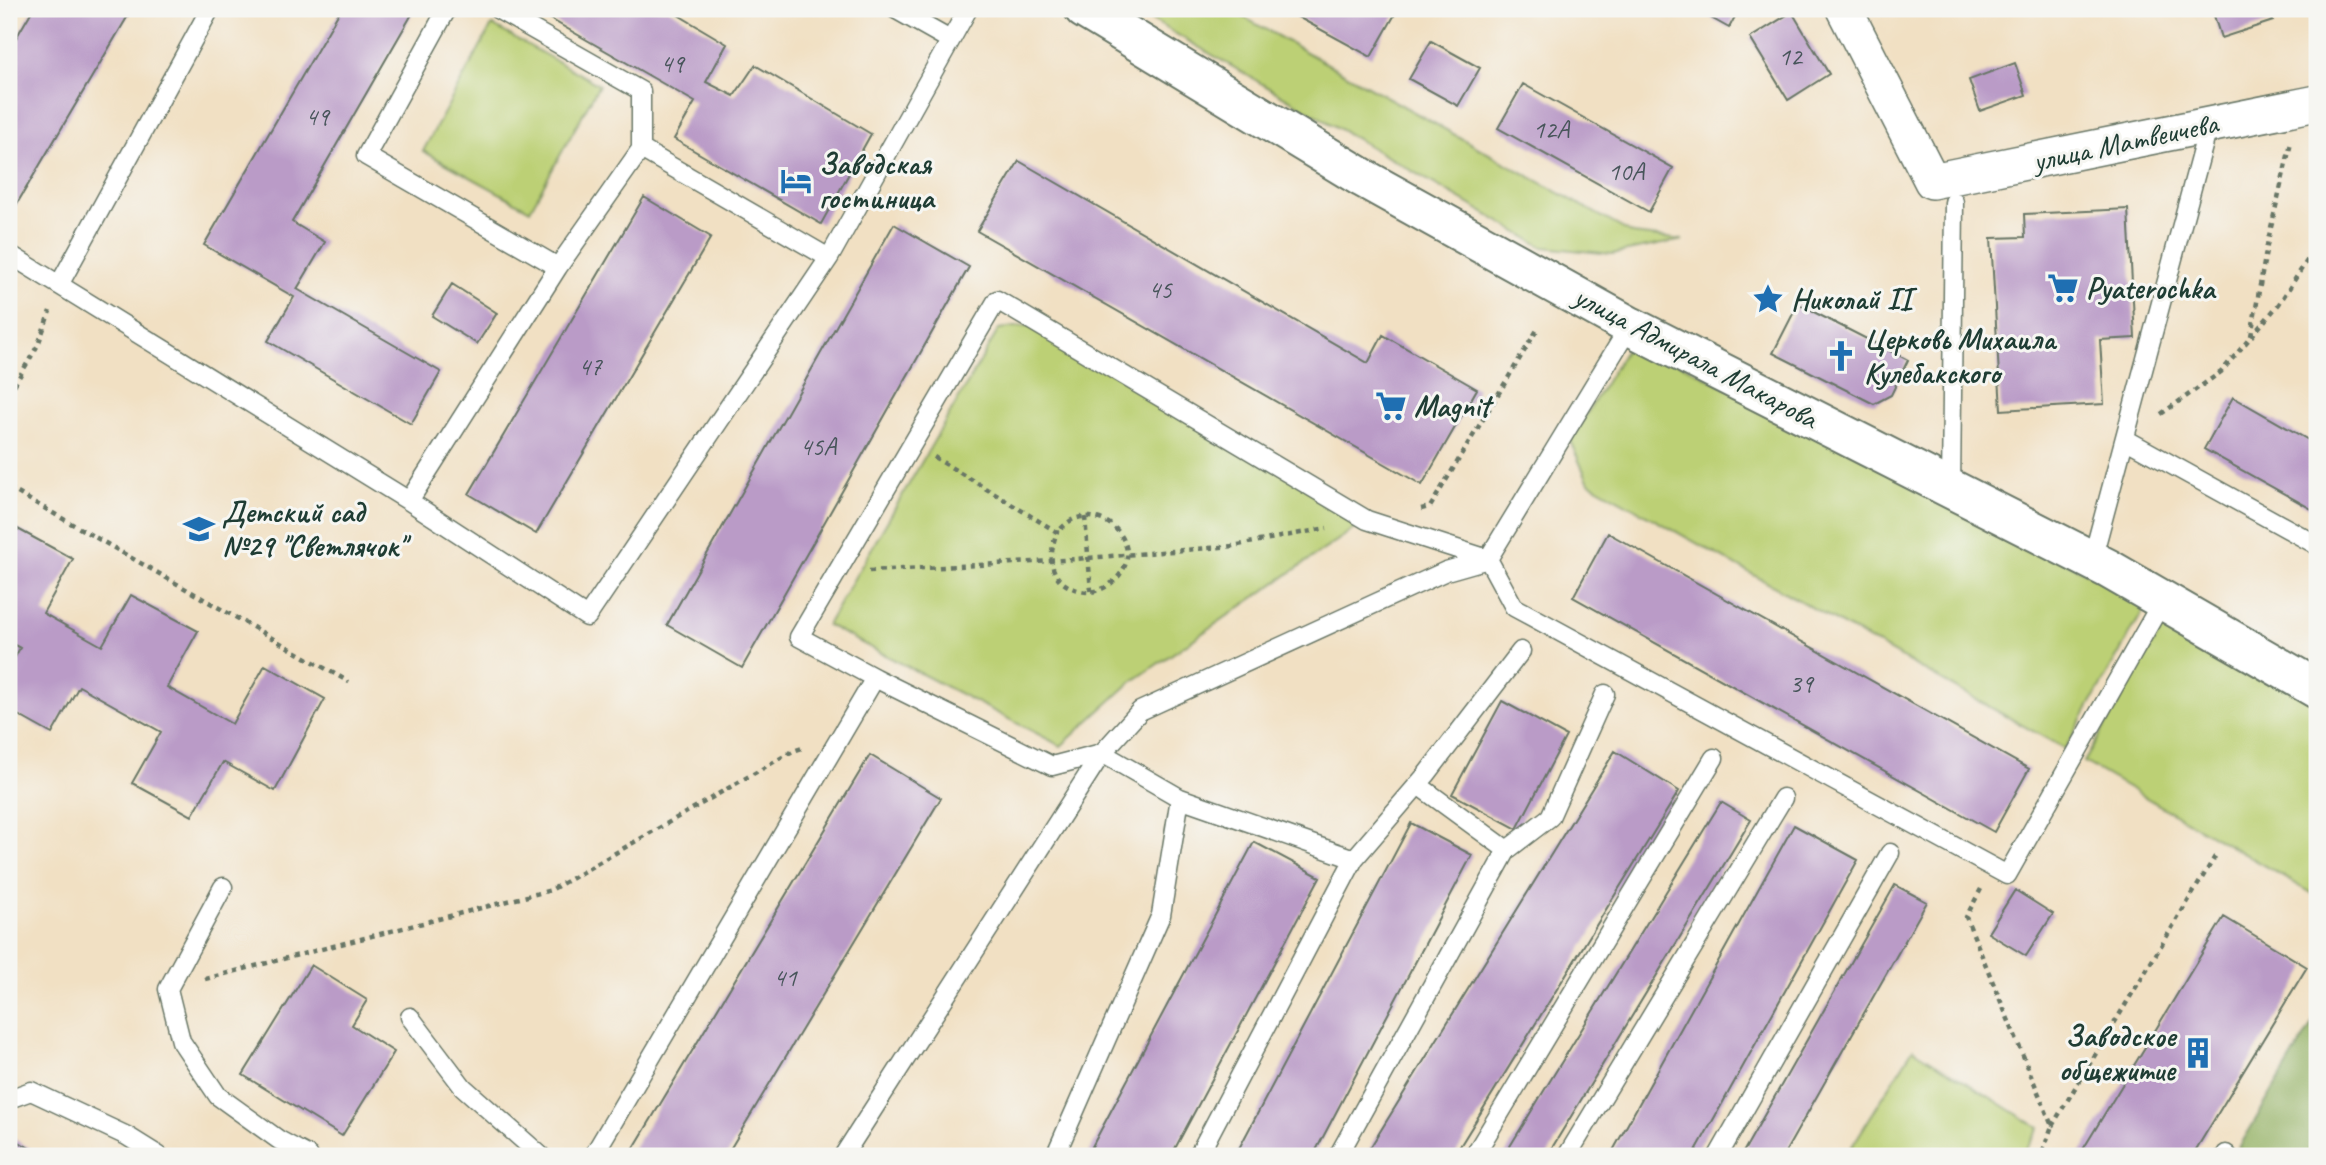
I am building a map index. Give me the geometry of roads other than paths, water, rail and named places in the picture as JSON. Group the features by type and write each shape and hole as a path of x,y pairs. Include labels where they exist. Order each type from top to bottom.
{"street":[{"name":"улица Адмирала Макарова","path":"1084,9 1363,178 1630,326 2092,561 2317,689"},
{"path":"1844,9 1943,192"},
{"name":"улица Матвеичева","path":"1943,192 2209,124 2309,105"}],"lane":[{"path":"59,285 210,9"},
{"path":"447,9 366,156 558,267"},
{"path":"409,501 558,267 641,149 641,91 497,9"},
{"path":"895,9 950,40"},
{"path":"9,254 409,501 587,617 829,258 968,9"},
{"path":"2092,561 2209,124"},
{"path":"641,149 829,258"},
{"path":"1943,192 1951,489"},
{"path":"1354,859 1180,799 1102,753 1052,766 799,637 997,300 1367,520 1488,559 1514,607 2007,875 2163,600"},
{"path":"843,1156 1102,753 1140,711 1446,571 1488,559 1630,326"},
{"path":"2125,439 2317,545"},
{"path":"1198,1156 1354,859 1418,785 1521,652"},
{"path":"593,1156 875,678"},
{"path":"1338,1156 1507,850 1550,817 1605,694"},
{"path":"1474,1156 1714,758"},
{"path":"1418,785 1507,850"},
{"path":"1055,1156 1161,915 1180,799"},
{"path":"1567,1156 1783,799"},
{"path":"1718,1156 1889,853"},
{"path":"223,887 168,989 181,1041 218,1096 279,1140 309,1156"},
{"path":"410,1017 463,1087 541,1156"},
{"path":"9,1099 31,1091 127,1136 159,1156"}],"place":[{"name":"Заводская гостиница","path":"796,181"},
{"name":"Pyaterochka","path":"2063,288"},
{"name":"Николай II","path":"1768,299"},
{"name":"Церковь Михаила Кулебакского","path":"1841,356"},
{"name":"Magnit","path":"1391,406"},
{"name":"Детский сад №29 \"Светлячок\"","path":"199,529"},
{"name":"Заводское общежитие","path":"2198,1053"}]}
